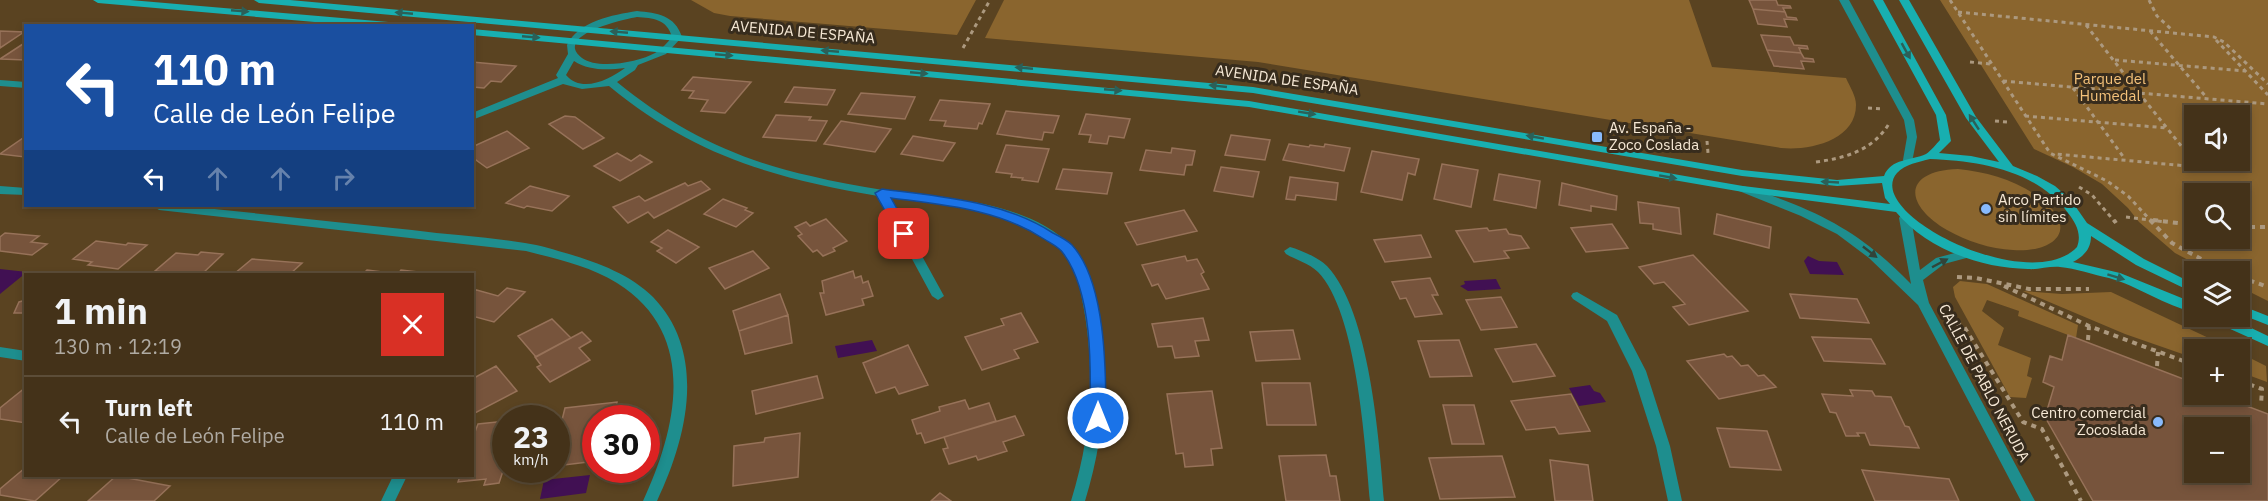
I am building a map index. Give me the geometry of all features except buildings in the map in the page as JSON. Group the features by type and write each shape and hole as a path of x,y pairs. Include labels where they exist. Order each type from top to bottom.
{"street":[{"path":"98,0 377,24"},
{"name":"AVENIDA DE ESPAÑA","path":"259,0 1253,90 1762,176 1837,183 1888,179"},
{"path":"1844,0 1909,120 1912,137 1908,160"},
{"path":"1878,0 1943,123 1946,141 1930,156"},
{"path":"1904,0 1971,118 2009,169"},
{"name":"AVENIDA DE ESPAÑA","path":"574,41 586,29 616,17 654,15 675,27 677,37"},
{"name":"AVENIDA DE ESPAÑA","path":"474,32 1249,104 1743,189 1901,213"},
{"path":"474,116 563,80 591,86 610,82 640,62 666,50 677,37"},
{"path":"563,80 563,69 573,55 574,41"},
{"path":"573,55 592,65 623,66 640,62"},
{"path":"610,82 653,116 702,144 748,164 807,179 882,193 975,206 1036,228 1067,248 1083,275 1093,318 1098,361 1098,418 1089,469 1078,501"},
{"path":"0,83 24,85"},
{"path":"2184,284 2140,262 2084,226 2074,210 2057,195 2027,176 2009,169 1968,158 1930,156 1908,160 1895,168 1888,179 1888,193 1901,213 1931,237 1966,254 2016,265 2060,263 2116,276 2184,304"},
{"name":"AVENIDA DE ESPAÑA","path":"1743,189 1842,231 1875,256 1923,303"},
{"path":"0,190 24,192"},
{"path":"882,193 938,296"},
{"path":"170,207 526,247 594,268 622,280 636,290 663,318 679,360 682,390 672,451 650,501"},
{"path":"238,213 254,207"},
{"name":"CALLE DE PABLO NERUDA","path":"1901,213 1923,303 2028,501"},
{"path":"2060,263 2082,249 2085,242 2084,226"},
{"path":"1290,251 1321,268 1338,292 1360,364 1377,501"},
{"path":"1916,279 1940,261 1966,254"},
{"path":"1577,296 1612,318 1639,371 1663,446 1675,501"},
{"path":"2250,313 2268,321"},
{"path":"2237,327 2268,341"},
{"path":"0,352 24,356"},
{"path":"388,501 400,477"}],"path":[{"path":"966,40 990,0"},
{"path":"1950,0 2050,153 2073,161 2109,181 2139,206 2148,219 2171,242 2205,261"},
{"path":"2150,0 2157,16 2170,29"},
{"path":"1957,12 2213,37 2224,42 2268,84"},
{"path":"2050,153 2198,167 2086,25"},
{"path":"2149,30 2208,99"},
{"path":"2213,37 2268,95"},
{"path":"2114,60 2246,71"},
{"path":"1970,62 1991,64"},
{"path":"2002,81 2268,104"},
{"path":"2073,87 2125,160"},
{"path":"2025,116 2168,128"},
{"path":"2126,217 2184,224"},
{"path":"2250,227 2268,227"},
{"path":"1948,279 1958,276 2029,289 2057,291 2094,288"},
{"path":"2250,281 2268,287"},
{"path":"1999,283 2089,326 2184,361"},
{"path":"1954,324 1963,325 2023,422 2042,429 2081,501"},
{"path":"2088,340 2089,326"},
{"path":"2157,366 2158,352"},
{"path":"2250,385 2262,389 2261,405"}],"green space":[{"path":"691,0 976,0 957,35 730,16 714,13"},
{"path":"1004,0 1689,0 1712,67 1846,78 1856,105 1854,117 1848,127 1829,141 1804,148 1781,148 1258,62 985,38"},
{"name":"Parque del Humedal","path":"1940,0 2268,0 2268,301 2250,292 2250,261 2190,261 2175,253 2139,222 2128,208 2102,184 2073,167 2034,149"},
{"path":"1958,169 2001,178 2021,186 2040,198 2052,209 2059,220 2060,229 2057,237 2040,248 2013,250 1979,244 1947,230 1923,210 1915,191 1919,183 1927,176 1940,171"},
{"path":"1960,281 1987,284 2078,325 2076,338 2018,316 2019,311 1987,300 1982,311 2004,328 1998,345 2031,358 2027,376 2032,378 2026,398 2010,397 1955,297 1953,287"},
{"path":"2023,291 2062,294 2111,292 2211,339 2184,339 2184,355 2125,334"},
{"path":"2250,358 2266,366 2267,382 2250,376"}],"shaded area":[{"path":"1808,256 1819,261 1837,262 1844,275 1810,274 1804,261"},
{"path":"0,269 27,272 24,273 0,294"},
{"path":"1496,279 1501,289 1468,291 1460,286 1465,284 1464,281"},
{"path":"872,340 877,351 838,358 835,346"},
{"path":"1590,385 1606,402 1579,406 1569,388"},
{"path":"582,476 582,483 588,483 586,493 540,499 543,483 570,483 570,477"}],"place":[{"name":"Av. España - Zoco Coslada","path":"1597,137"},
{"name":"Arco Partido sin límites","path":"1986,209"},
{"name":"Centro comercial Zocoslada","path":"2158,422"}],"route":[{"path":"904,234 882,193 935,199 999,213 1036,228 1067,248 1083,275 1093,318 1098,361 1098,418"}]}
